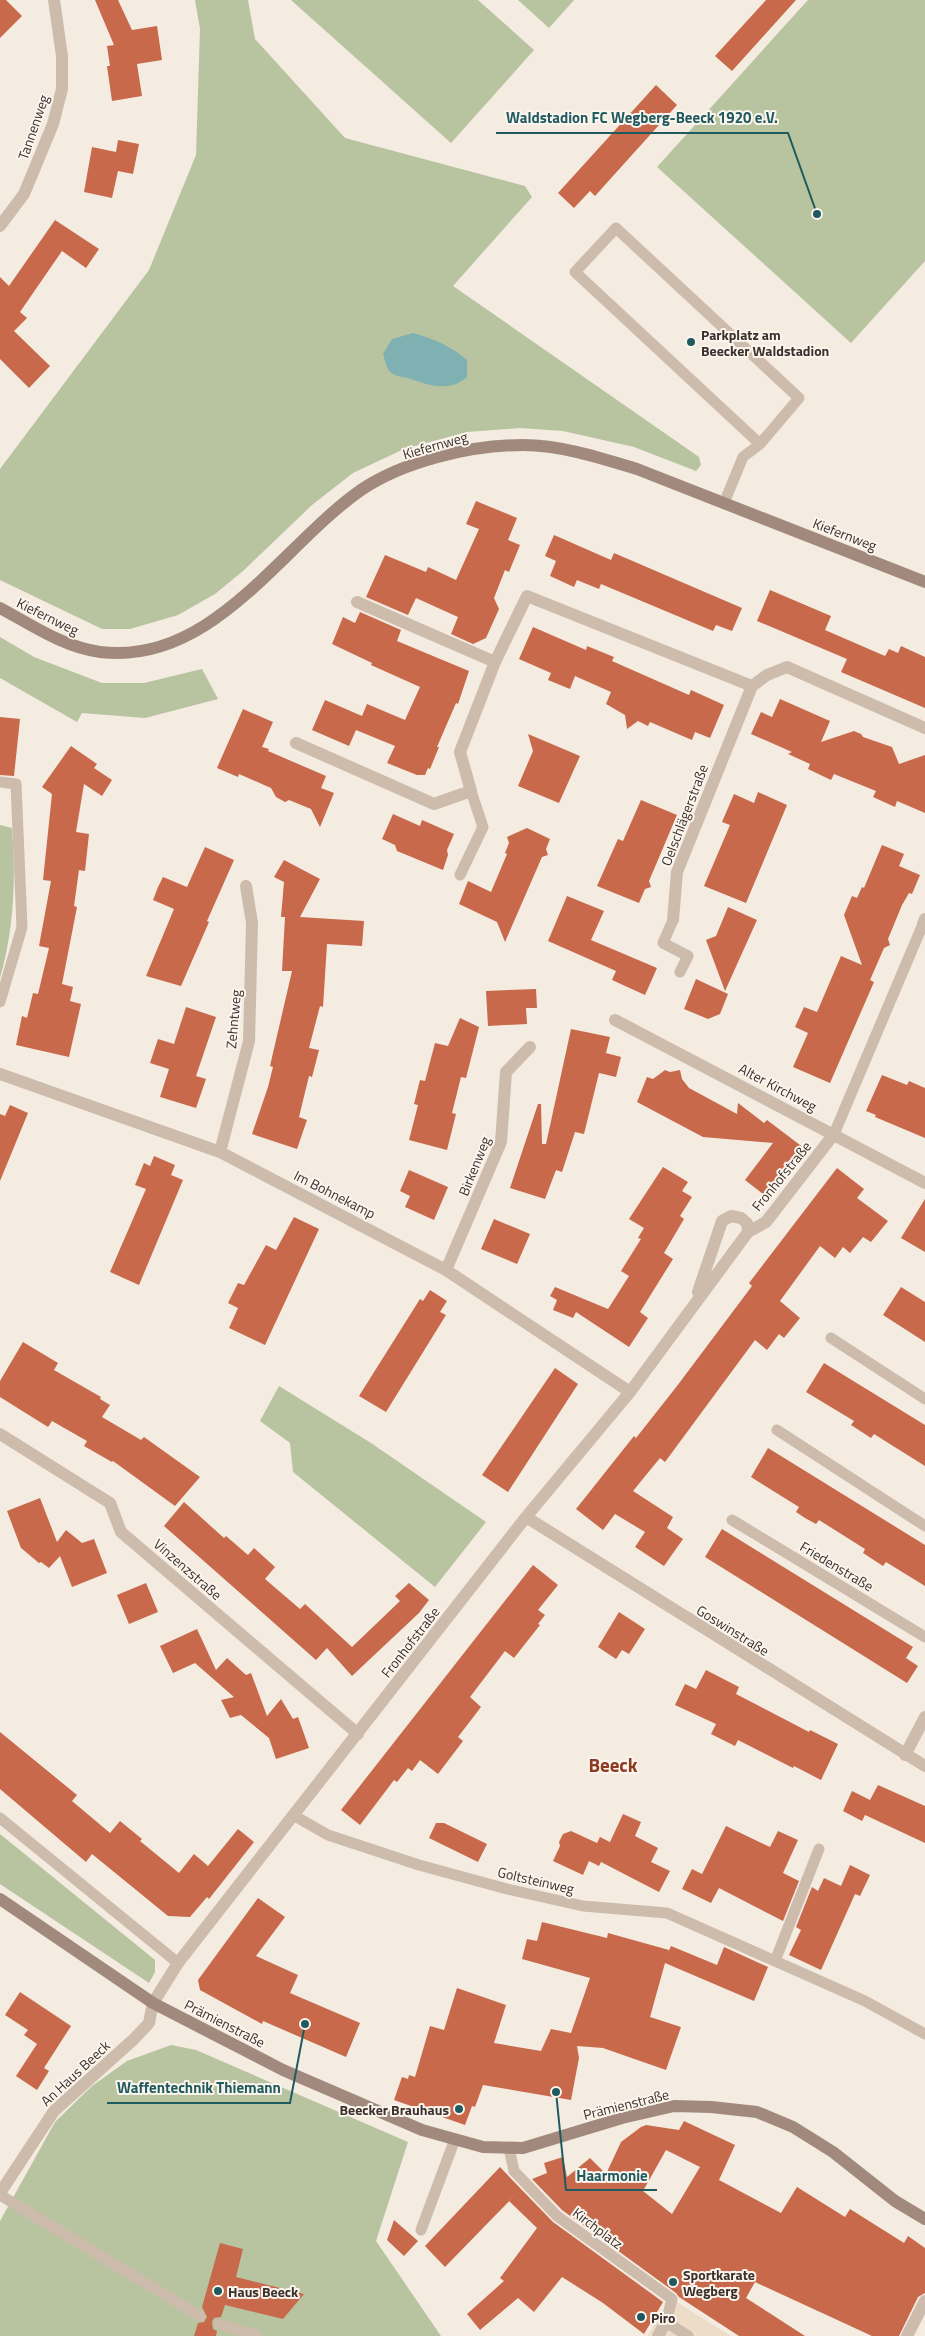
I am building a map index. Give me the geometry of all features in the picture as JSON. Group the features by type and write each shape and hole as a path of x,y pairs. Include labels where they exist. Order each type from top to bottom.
{"street":[{"name":"Tannenweg","path":"0,226 24,194 53,124 62,90 62,56 54,0"},
{"name":"Kiefernweg","path":"0,608 66,644 100,652 134,652 160,646 195,632 222,615 241,600 321,522 362,489 413,464 456,452 488,447 524,445 598,457 638,469 925,582"},
{"path":"296,743 434,804 470,791 460,752 495,662 527,596 752,686 767,675 787,667 925,728"},
{"path":"357,602 495,662"},
{"name":"Oelschlägerstraße","path":"672,920 677,872 752,686"},
{"name":"Zehntweg","path":"220,1152 249,1041 252,924 246,886"},
{"name":"Alter Kirchweg","path":"615,1020 925,1183"},
{"name":"Birkenweg","path":"446,1270 501,1142 506,1072 530,1047"},
{"name":"Im Bohnekamp","path":"0,1074 220,1152 446,1270 630,1392"},
{"name":"Fronhofstraße","path":"153,2003 178,1963 526,1517 630,1392 748,1232 766,1222 834,1134"},
{"name":"Fronhofstraße","path":"695,1302 722,1221 731,1216 741,1218 747,1223 748,1232"},
{"name":"Vinzenzstraße","path":"0,1434 110,1503 121,1532 358,1734"},
{"name":"Goswinstraße","path":"526,1517 925,1766"},
{"path":"905,1755 925,1717"},
{"name":"Prämienstraße","path":"0,1899 153,2003 283,2070 422,2130 483,2147 523,2148 622,2118 674,2106 711,2107 757,2112 794,2127 825,2147 895,2201 925,2219"},
{"name":"An Haus Beeck","path":"0,2194 54,2111 134,2039 149,2023 153,2003"},
{"path":"907,2336 925,2301"},
{"name":"Kirchplatz","path":"658,2336 666,2322"}],"lane":[{"path":"724,504 743,457 760,444 799,398 616,228 575,272 760,444"},
{"path":"0,782 16,784 22,927 0,1002"},
{"path":"460,875 483,827 470,791"},
{"name":"Oelschlägerstraße","path":"672,920 663,943 688,956 680,972"},
{"path":"834,1134 924,922"},
{"path":"831,1338 925,1399"},
{"path":"778,1430 925,1526"},
{"name":"Friedenstraße","path":"732,1520 925,1637"},
{"name":"Goltsteinweg","path":"293,1815 328,1835 419,1865 507,1889 583,1906 667,1913 865,2001 925,2034"},
{"path":"0,1818 178,1963"},
{"path":"775,1961 819,1849"},
{"path":"422,2230 455,2139"},
{"name":"Kirchplatz","path":"509,2148 514,2171 557,2216 672,2299 666,2322"},
{"name":"An Haus Beeck","path":"0,2194 200,2316"},
{"path":"666,2322 688,2336"},
{"path":"220,2324 258,2336"}],"green space":[{"path":"195,0 248,0 255,39 345,138 525,186 532,197 453,286 699,457 701,465 696,471 634,447 563,431 520,428 467,432 404,449 353,473 312,505 243,571 215,594 178,615 130,629 102,629 0,580 0,469 149,270 196,155 200,29"},
{"path":"291,0 478,0 534,50 451,143"},
{"path":"518,0 574,0 549,28"},
{"path":"808,0 925,0 925,261 851,343 657,167"},
{"path":"0,637 34,657 102,683 144,683 202,669 218,699 145,718 82,713 77,722 0,678"},
{"path":"0,825 12,828 14,885 11,922 0,978"},
{"path":"279,1386 371,1443 486,1522 435,1587 293,1472 290,1443 260,1421"},
{"path":"0,1834 155,1960 155,1972 149,1983 0,1884"},
{"path":"171,2045 196,2050 408,2142 376,2241 441,2336 0,2336 0,2221 55,2122 92,2086 127,2061"}],"shaded area":[{"path":"672,2299 731,2336 647,2336"}],"water":[{"path":"413,333 442,344 461,355 467,360 467,377 453,385 438,386 390,372 383,354 392,339"}],"building":[{"path":"0,0 6,0 22,16 0,38"},
{"path":"95,0 118,0 132,30 157,26 162,60 137,64 142,96 112,101 107,66 110,66 107,46 114,45"},
{"path":"766,0 796,0 732,71 715,56"},
{"path":"656,85 677,105 595,196 590,191 574,208 558,193"},
{"path":"118,140 139,144 133,174 118,171 112,198 84,192 92,147 116,152"},
{"path":"55,220 99,249 86,268 62,251 20,312 27,318 14,331 50,366 29,388 0,359 0,277 9,286"},
{"path":"476,501 517,518 508,540 520,545 509,572 505,570 494,598 499,609 486,638 473,644 451,634 458,617 416,598 408,615 366,597 385,555 426,572 428,567 456,580 479,529 466,524"},
{"path":"554,535 611,560 614,553 742,608 732,631 716,625 713,631 601,584 599,589 577,580 574,587 550,576 556,561 545,556"},
{"path":"770,590 831,616 825,630 885,656 889,649 898,653 901,646 925,657 925,708 841,672 847,659 757,621"},
{"path":"360,612 401,630 397,641 469,671 458,704 456,703 437,747 439,747 430,769 428,768 425,775 417,775 387,763 395,746 356,730 349,746 312,730 325,700 362,716 367,704 405,720 420,687 371,665 372,663 332,644 343,617 355,623"},
{"path":"533,627 586,650 587,646 614,657 612,661 689,695 691,690 724,705 710,738 695,732 692,740 650,722 648,726 638,721 627,729 625,715 606,704 611,692 575,676 570,689 548,680 551,673 519,659"},
{"path":"780,699 830,721 821,742 854,731 863,737 892,747 899,764 925,755 925,813 897,801 895,807 873,797 876,791 834,774 831,780 808,769 810,764 788,754 792,752 751,734 761,712 772,717"},
{"path":"243,709 273,722 262,747 326,776 321,788 334,793 320,827 311,809 289,800 285,802 276,797 271,788 239,774 238,777 217,768"},
{"path":"0,717 20,719 14,776 0,775"},
{"path":"528,734 580,756 559,803 518,786 533,751"},
{"path":"71,746 97,764 94,768 112,780 102,796 84,784 76,832 89,834 85,871 79,870 74,906 77,907 62,984 73,987 70,1001 81,1004 69,1057 16,1045 22,1016 27,1018 33,993 38,994 49,948 39,946 51,881 43,880 52,794 42,787"},
{"path":"758,792 787,805 746,903 704,886 730,825 722,822 734,794 754,803"},
{"path":"641,800 677,815 649,881 651,887 645,889 639,903 597,886 618,839 623,841"},
{"path":"393,814 420,826 422,820 454,834 447,850 448,855 443,870 397,851 395,845 382,839"},
{"path":"527,828 550,839 546,849 548,855 542,857 505,942 497,922 459,904 468,881 491,892 507,854 505,853 509,843 507,837"},
{"path":"882,845 904,854 899,866 920,875 912,894 909,893 902,905 888,939 890,945 884,948 870,980 874,982 830,1083 793,1067 808,1033 795,1027 804,1007 817,1012 841,956 862,965 844,915 852,896 857,898 862,887 864,888"},
{"path":"205,847 234,860 181,986 146,976 174,909 153,900 158,887 163,877 187,887"},
{"path":"284,860 320,879 300,917 364,921 362,946 327,944 323,1007 320,1006 309,1048 319,1050 312,1077 309,1076 299,1117 307,1120 297,1149 252,1134 273,1067 270,1066 292,971 282,971 285,917 281,917 284,882 274,877"},
{"path":"567,896 604,911 591,940 657,968 645,995 612,980 616,971 548,941"},
{"path":"728,907 757,920 725,991 706,940 716,936"},
{"path":"696,979 728,994 720,1014 708,1019 684,1009"},
{"path":"536,989 537,1008 526,1008 527,1024 488,1026 486,991"},
{"path":"186,1007 216,1017 196,1076 206,1079 196,1108 160,1097 169,1069 150,1063 158,1039 174,1044"},
{"path":"460,1018 479,1027 466,1078 461,1077 452,1113 456,1114 447,1150 409,1140 418,1105 414,1104 420,1080 425,1081 435,1043 448,1046"},
{"path":"571,1029 610,1037 606,1053 621,1057 616,1077 599,1073 584,1134 575,1132 562,1172 556,1170 545,1199 510,1188 538,1104 541,1104 542,1144 546,1144"},
{"path":"665,1070 670,1072 680,1070 682,1079 689,1088 737,1114 738,1103 764,1123 767,1120 804,1148 767,1197 745,1180 773,1143 703,1137 637,1102 647,1077 653,1079"},
{"path":"882,1075 907,1085 909,1081 925,1088 925,1138 875,1117 876,1115 866,1111"},
{"path":"10,1105 28,1113 0,1181 0,1114 5,1116"},
{"path":"154,1156 175,1165 171,1175 183,1180 139,1285 110,1272 146,1189 135,1185 144,1163 150,1166"},
{"path":"663,1167 688,1182 682,1191 692,1197 680,1216 684,1219 664,1253 673,1259 640,1312 648,1318 629,1347 576,1312 573,1318 553,1310 557,1300 550,1296 555,1287 608,1309 629,1276 621,1271 641,1239 638,1238 644,1228 629,1219"},
{"path":"837,1168 864,1189 857,1198 888,1221 871,1242 863,1237 850,1253 843,1247 835,1258 820,1246 780,1301 800,1318 784,1338 779,1334 767,1350 755,1340 665,1462 660,1458 633,1491 673,1517 667,1528 683,1539 664,1566 635,1547 645,1532 615,1514 603,1530 576,1509 634,1436 636,1438 677,1386 752,1286 749,1283"},
{"path":"409,1170 448,1187 434,1220 405,1207 410,1196 400,1191"},
{"path":"925,1199 925,1252 901,1238"},
{"path":"294,1217 319,1229 265,1345 229,1328 238,1308 228,1303 238,1283 244,1285 266,1245 276,1250"},
{"path":"494,1219 530,1234 517,1264 481,1249"},
{"path":"901,1287 925,1302 925,1342 883,1315"},
{"path":"430,1290 447,1301 440,1312 446,1315 386,1412 359,1396 420,1299 423,1301"},
{"path":"23,1342 58,1363 54,1370 101,1397 100,1399 110,1405 102,1417 141,1440 144,1437 200,1477 175,1506 113,1461 84,1446 87,1441 52,1421 48,1427 0,1397 0,1381"},
{"path":"824,1363 925,1425 925,1466 874,1434 871,1438 851,1425 854,1421 806,1392"},
{"path":"555,1368 578,1384 508,1492 482,1475"},
{"path":"768,1448 925,1545 925,1586 886,1562 883,1566 863,1553 865,1549 819,1520 816,1524 805,1518 796,1512 799,1507 751,1477"},
{"path":"40,1498 57,1542 66,1530 82,1543 94,1539 107,1573 72,1587 60,1556 49,1568 41,1562 39,1563 21,1548 7,1511"},
{"path":"184,1502 224,1538 226,1536 248,1555 254,1548 275,1567 265,1579 300,1609 305,1604 352,1647 400,1601 395,1596 409,1583 429,1600 419,1613 352,1676 327,1648 316,1660 164,1526"},
{"path":"722,1529 913,1647 906,1658 918,1666 907,1683 705,1557"},
{"path":"533,1565 558,1585 538,1610 545,1615 538,1624 540,1625 514,1658 505,1651 470,1697 481,1707 458,1737 463,1741 438,1774 420,1760 412,1771 408,1768 397,1782 394,1780 360,1825 341,1810"},
{"path":"146,1583 158,1612 129,1624 117,1595"},
{"path":"619,1612 645,1629 629,1654 622,1650 616,1659 598,1647"},
{"path":"197,1629 216,1670 227,1658 246,1675 251,1673 267,1716 281,1699 293,1719 298,1717 309,1748 276,1759 269,1738 241,1715 230,1718 221,1700 234,1697 195,1663 173,1673 160,1646"},
{"path":"706,1670 739,1687 736,1694 809,1732 810,1730 838,1744 821,1780 738,1740 735,1746 711,1734 716,1724 675,1705 685,1684 696,1689"},
{"path":"0,1732 77,1795 72,1801 110,1833 120,1821 142,1839 140,1841 179,1873 194,1854 208,1866 238,1829 254,1842 209,1899 207,1897 190,1917 168,1916 92,1854 86,1862 0,1789"},
{"path":"878,1785 925,1806 925,1843 865,1815 862,1821 843,1811 852,1791 870,1800"},
{"path":"623,1814 641,1822 635,1836 658,1848 651,1862 670,1871 659,1892 601,1862 599,1866 589,1861 583,1875 553,1861 563,1834 571,1831 597,1843 600,1837 610,1842"},
{"path":"436,1823 444,1823 487,1844 478,1862 429,1838"},
{"path":"726,1826 770,1847 778,1831 798,1840 783,1873 799,1881 783,1921 719,1888 711,1903 682,1889 692,1869 702,1874"},
{"path":"850,1865 870,1875 860,1896 855,1894 821,1970 789,1955 801,1930 796,1927 812,1887 818,1891 824,1878 841,1886"},
{"path":"258,1898 285,1917 256,1956 298,1975 290,1993 360,2023 346,2057 263,2021 262,2024 200,1990 198,1980"},
{"path":"542,1922 607,1938 608,1933 669,1950 667,1955 671,1946 717,1965 724,1947 768,1967 754,2001 665,1963 650,2017 681,2027 666,2070 603,2048 577,2046 579,2058 571,2100 483,2085 475,2107 472,2106 465,2125 394,2100 402,2077 408,2079 409,2075 415,2077 430,2026 444,2030 457,1988 506,2005 494,2043 541,2051 551,2029 571,2033 590,1978 522,1959 527,1939 537,1941"},
{"path":"20,1992 71,2026 44,2068 49,2071 37,2090 16,2076 37,2044 24,2035 28,2030 5,2015"},
{"path":"684,2121 735,2145 719,2180 781,2213 797,2187 845,2217 850,2209 904,2243 908,2236 925,2248 925,2293 918,2297 899,2336 872,2336 755,2282 746,2298 805,2336 739,2336 679,2297 562,2210 532,2179 547,2173 544,2163 563,2157 567,2177 590,2158 606,2174 621,2142 641,2127 646,2125 679,2130","holes":["666,2150 700,2167 672,2214 643,2191"]},
{"path":"500,2167 521,2189 445,2267 425,2246"},
{"path":"521,2189 553,2222 663,2302 644,2334 603,2303 562,2277 534,2312 518,2298 480,2330 467,2314 504,2281 500,2278 537,2228 509,2201"},
{"path":"394,2220 418,2241 404,2256 387,2240"},
{"path":"220,2243 243,2249 236,2277 304,2294 283,2319 225,2305 221,2317 214,2318 212,2322 213,2329 217,2331 216,2336 194,2336 198,2323 204,2322 207,2317 202,2307"}],"place":[{"name":"Waldstadion FC Wegberg-Beeck 1920 e.V.","path":"817,214"},
{"name":"Parkplatz am Beecker Waldstadion","path":"691,342"},
{"name":"Waffentechnik Thiemann","path":"305,2024"},
{"name":"Haarmonie","path":"556,2092"},
{"name":"Beecker Brauhaus","path":"459,2109"},
{"name":"Sportkarate Wegberg","path":"673,2282"},
{"name":"Haus Beeck","path":"218,2291"},
{"name":"Piro","path":"641,2317"}],"district":[{"name":"Beeck","path":"613,1764"}]}
